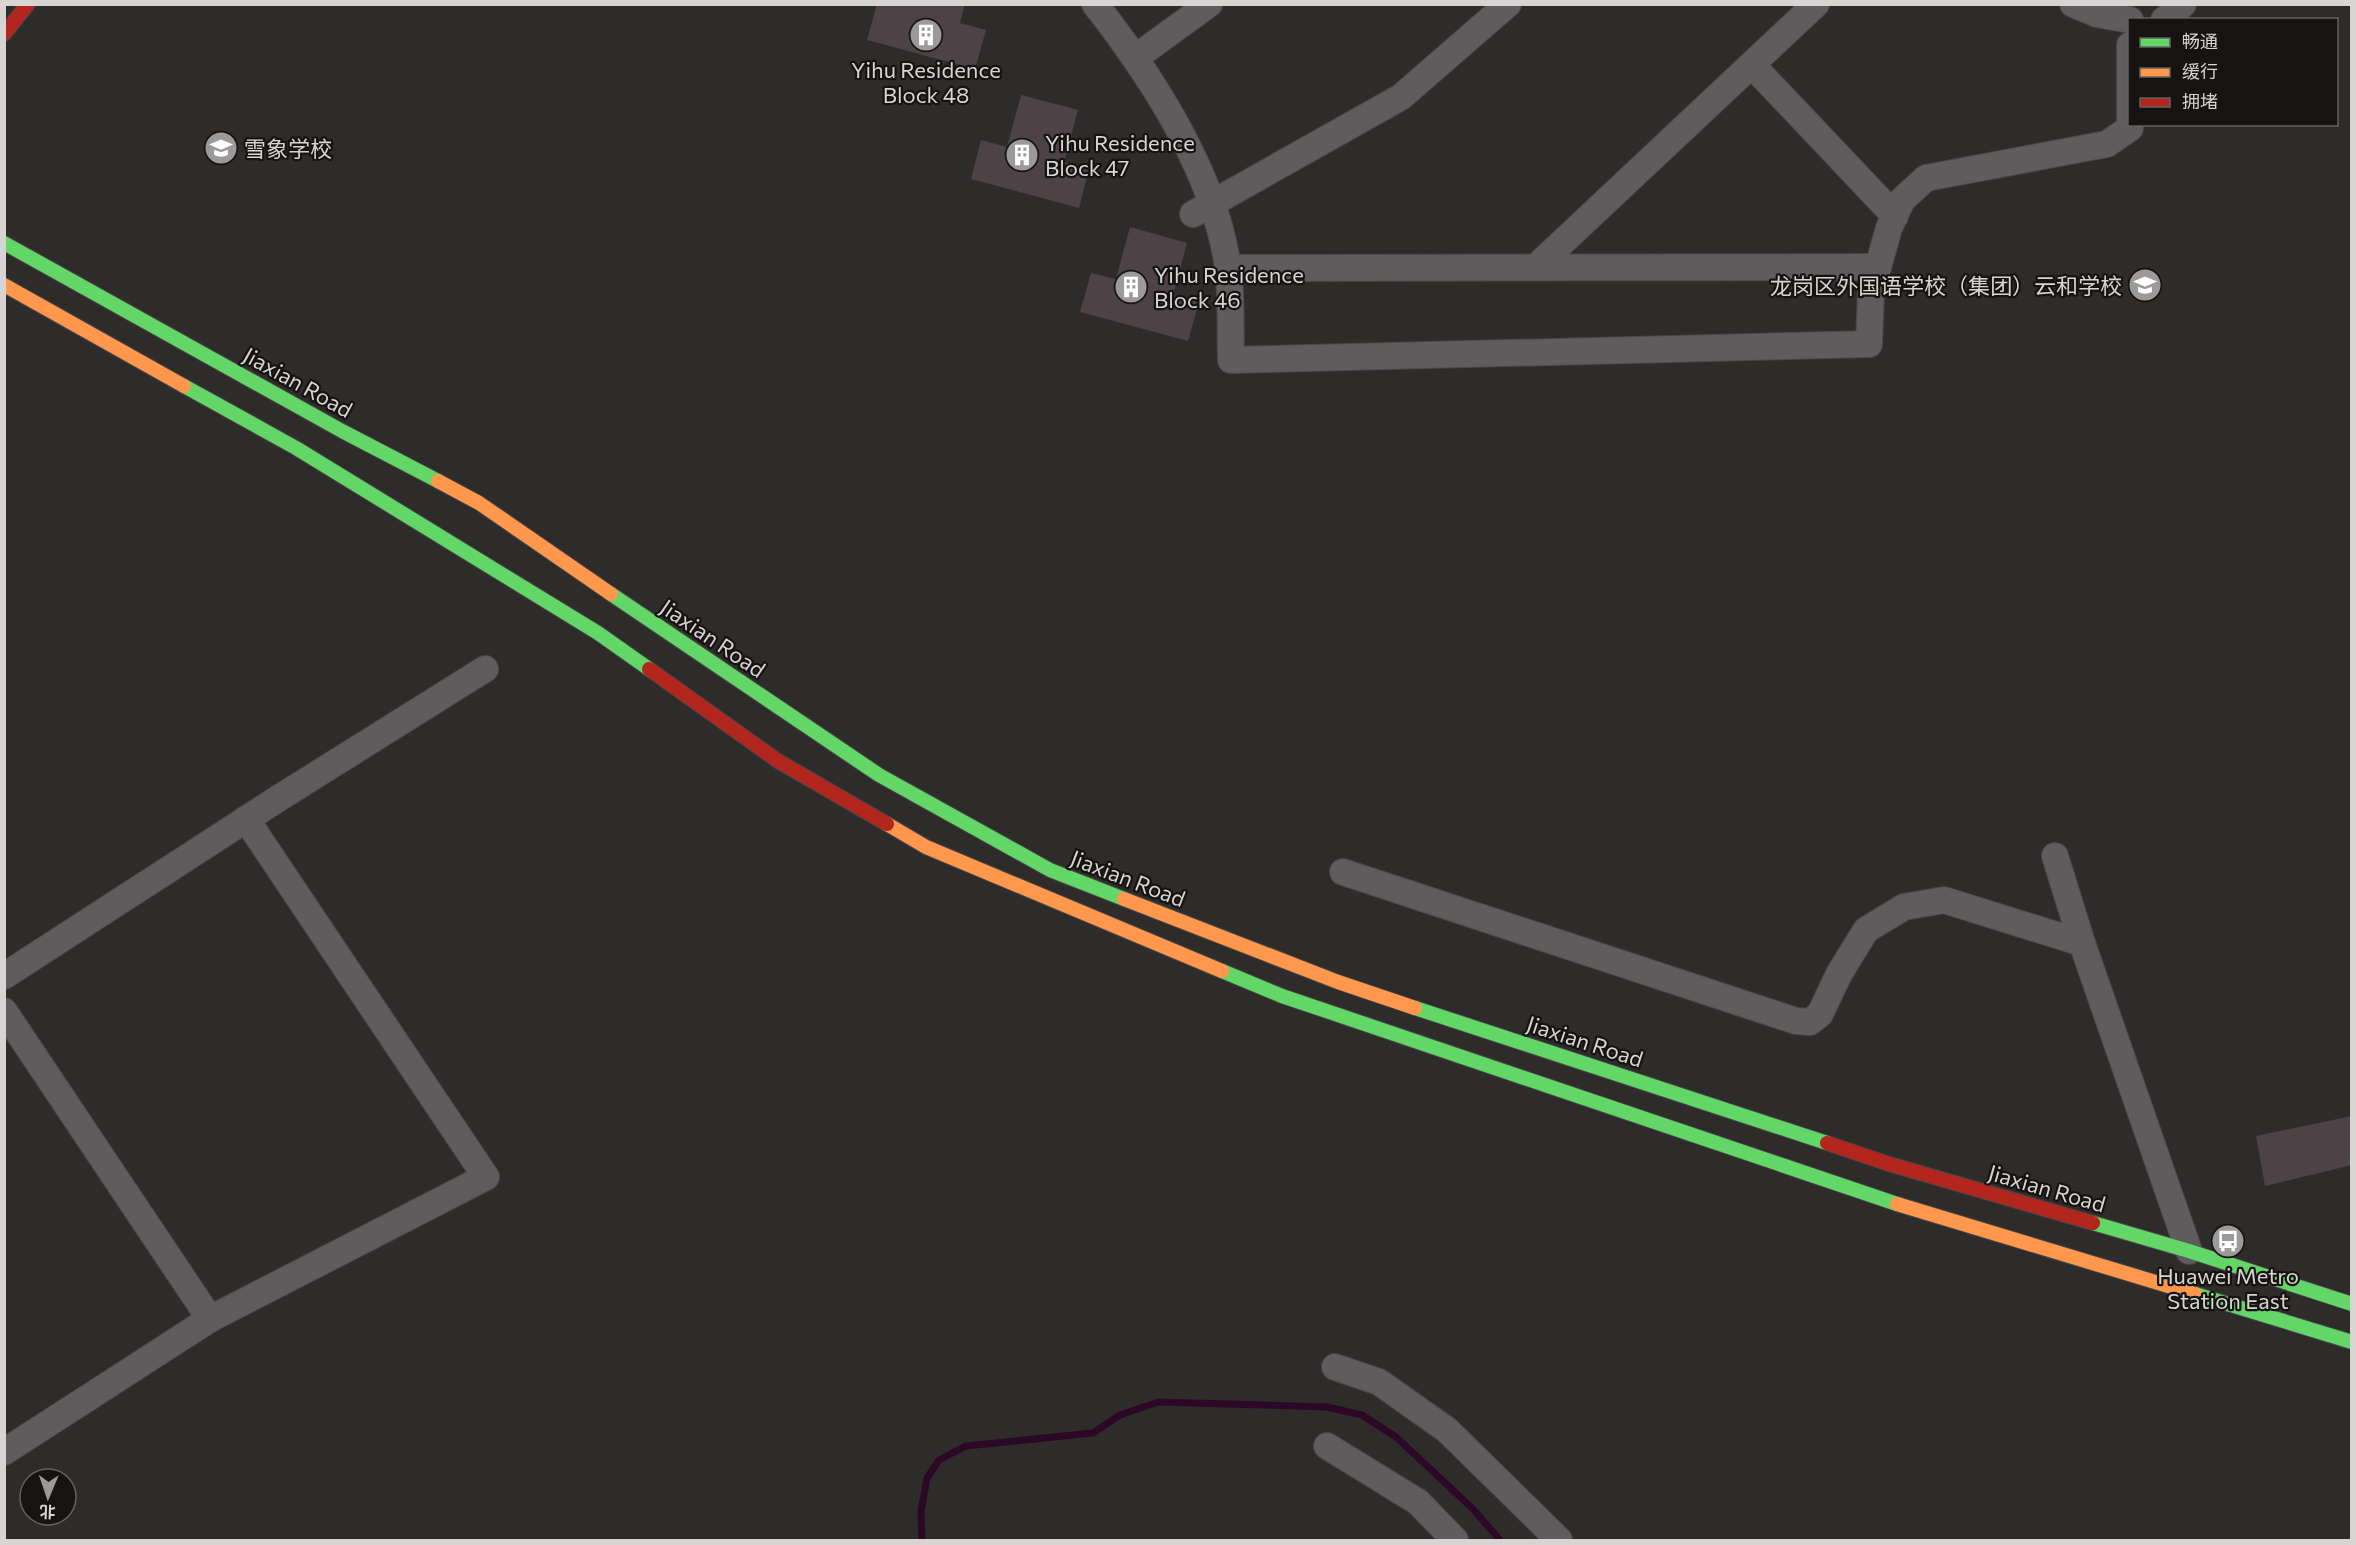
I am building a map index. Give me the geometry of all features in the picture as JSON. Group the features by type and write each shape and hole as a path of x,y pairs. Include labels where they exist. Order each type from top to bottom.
{"main road":[{"path":"4,34 28,4"},
{"name":"Jiaxian Road","path":"4,243 342,431 479,503 690,649 879,775 1050,870 1349,986 1889,1164 2189,1251 2352,1304"},
{"path":"4,285 296,448 598,633 778,761 926,847 1282,996 1892,1203 2348,1342"}],"street":[{"path":"1095,4 1135,58 1178,129 1203,209 1228,268 1231,360 1869,344 1871,292 1888,228 1902,200 1926,178 2107,144 2130,126"},
{"path":"1135,58 1209,4"},
{"path":"1203,209 1401,97 1508,4"},
{"path":"1536,267 1816,4"},
{"path":"2073,4 2097,14 2128,20"},
{"path":"2166,18 2183,4"},
{"path":"1752,65 1895,216"},
{"path":"1228,268 1878,267"},
{"path":"4,976 246,819 485,669"},
{"path":"4,1452 210,1319 486,1177 246,819"},
{"path":"2055,856 2082,944 2189,1251"},
{"path":"1343,872 1810,1022 1821,1014 1839,974 1866,930 1904,907 1944,900 2082,944"},
{"path":"4,1011 210,1319"},
{"path":"1335,1367 1379,1382 1447,1430 1559,1540"},
{"path":"1327,1446 1418,1502 1455,1540"}],"building":[{"name":"Yihu Residence Block 48","path":"877,4 965,4 960,23 986,30 975,69 867,40"},
{"name":"Yihu Residence Block 47","path":"1021,95 1078,110 1064,162 1089,169 1079,208 971,179 981,140 1007,147"},
{"name":"Yihu Residence Block 46","path":"1130,227 1187,243 1173,295 1199,302 1188,341 1080,312 1091,273 1116,279"},
{"path":"2352,1116 2352,1165 2265,1186 2256,1136"}],"waterway":[{"path":"922,1540 921,1512 927,1478 939,1460 966,1446 1093,1433 1120,1415 1158,1402 1327,1407 1362,1415 1396,1437 1473,1509 1500,1540"}],"traffic: fast":[{"path":"4,243 342,431 438,481"},
{"path":"184,386 296,448 598,633 649,669"},
{"path":"611,594 879,775 1050,870 1124,899"},
{"path":"1222,971 1282,996 1897,1204"},
{"path":"1415,1008 1827,1143"},
{"path":"2093,1223 2189,1251 2352,1304"},
{"path":"2195,1294 2352,1342"}],"traffic: slow":[{"path":"4,285 184,386"},
{"path":"438,481 479,503 611,594"},
{"path":"887,824 926,847 1222,971"},
{"path":"1124,899 1338,982 1415,1008"},
{"path":"1897,1204 2195,1294"}],"traffic: jam":[{"path":"4,34 28,4"},
{"path":"649,669 778,761 887,824"},
{"path":"1827,1143 1889,1164 2093,1223"}],"place":[{"name":"Yihu Residence Block 48","path":"926,35"},
{"name":"雪象学校","path":"221,148"},
{"name":"Yihu Residence Block 47","path":"1022,155"},
{"name":"龙岗区外国语学校（集团）云和学校","path":"2145,285"},
{"name":"Yihu Residence Block 46","path":"1131,287"},
{"name":"Huawei Metro Station East","path":"2228,1241"}]}
